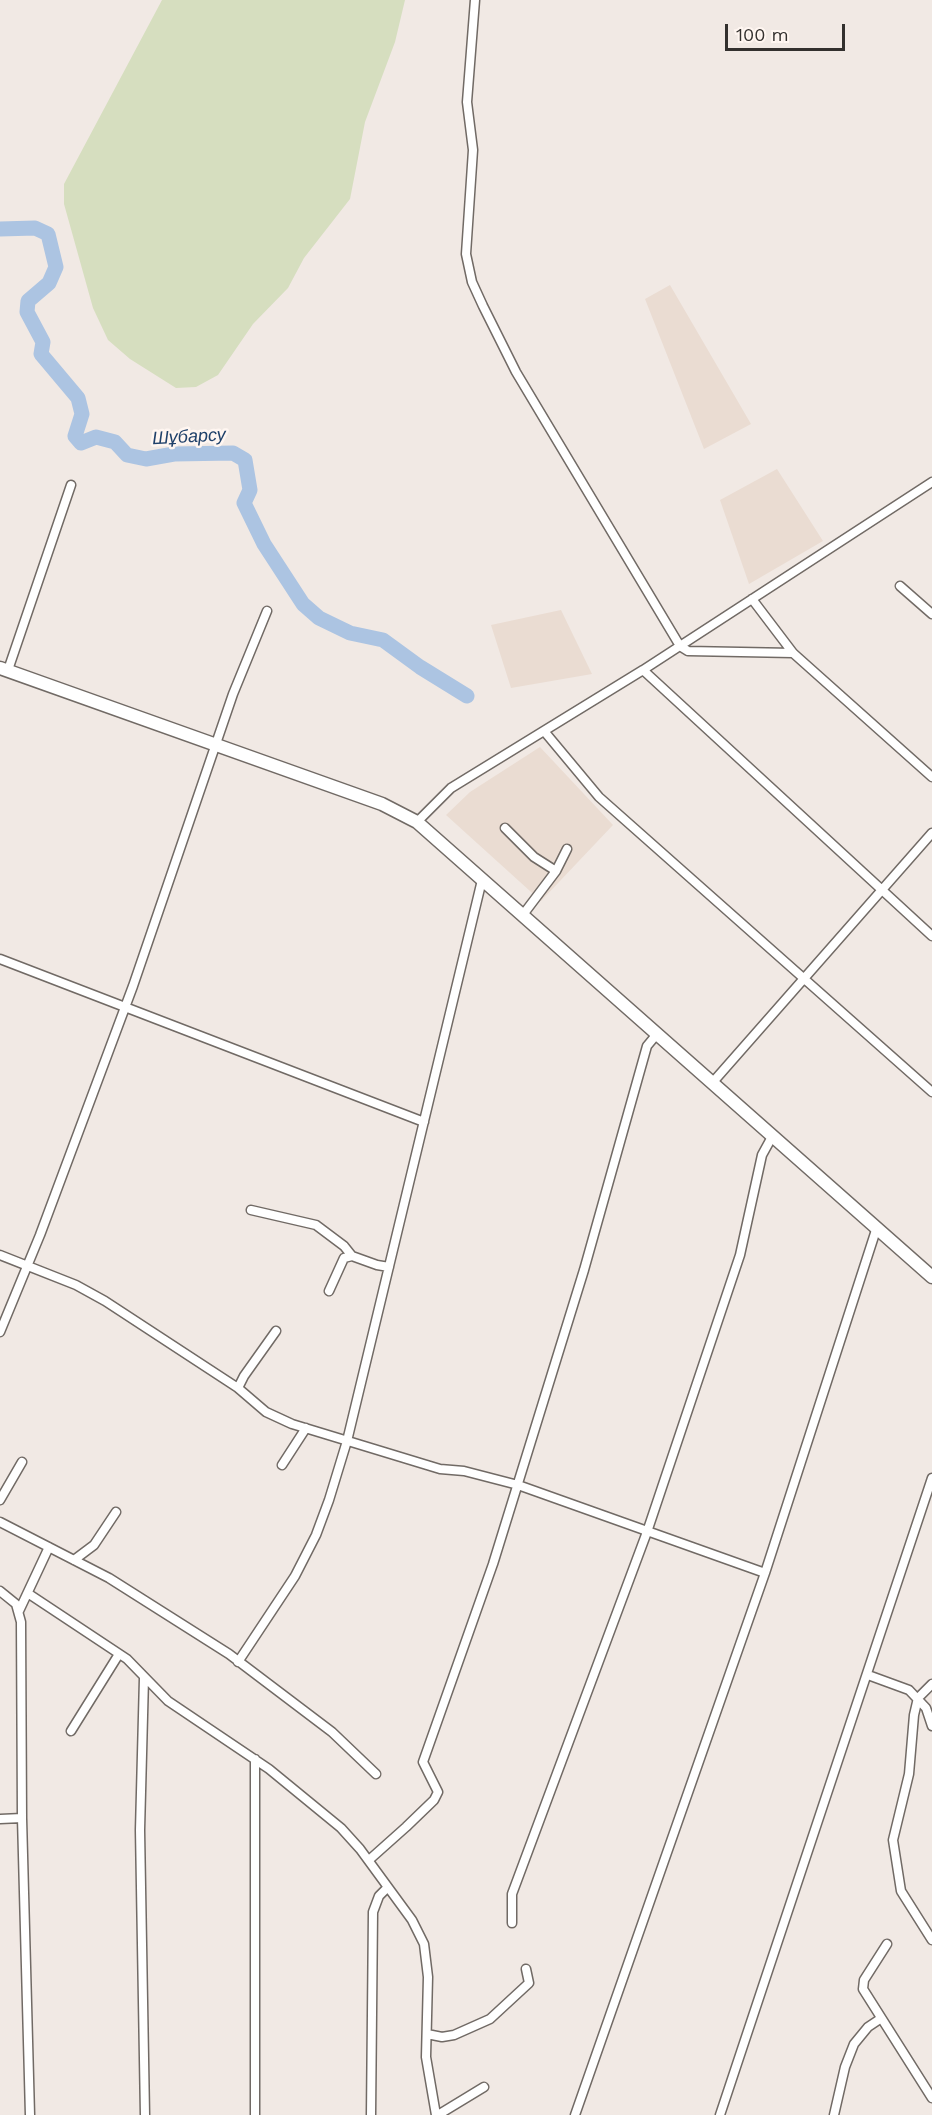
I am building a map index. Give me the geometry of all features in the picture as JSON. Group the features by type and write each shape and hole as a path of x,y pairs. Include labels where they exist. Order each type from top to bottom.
{"street":[{"path":"475,0 467,102 473,150 466,254 472,282 516,372 680,646 688,651 793,654"},
{"path":"417,822 451,788 643,670 932,482"},
{"path":"71,485 4,669 382,804 417,822 442,841 522,916 932,1276"},
{"path":"900,586 932,614"},
{"path":"752,599 793,654 932,777"},
{"path":"0,1332 124,1005 133,987 233,694 267,611"},
{"path":"643,670 932,936"},
{"path":"544,732 599,797 932,1092"},
{"path":"505,828 534,857 556,872"},
{"path":"713,1082 883,892 932,833"},
{"path":"522,916 556,872 567,849"},
{"path":"238,1662 295,1576 316,1535 347,1441 482,880"},
{"path":"0,959 424,1122"},
{"path":"369,1860 413,1821 438,1792 423,1762 470,1635 584,1270 647,1046 657,1034"},
{"path":"512,1923 512,1894 647,1532 740,1255 762,1155 773,1135"},
{"path":"251,1210 316,1225 344,1246 352,1256 376,1266 389,1267"},
{"path":"575,2115 765,1573 877,1227"},
{"path":"0,1255 76,1285 105,1301 238,1388 266,1412 306,1428 440,1468 464,1471 518,1485 765,1573"},
{"path":"328,1291 340,1262 352,1256"},
{"path":"238,1388 276,1331"},
{"path":"282,1465 306,1428"},
{"path":"0,1500 22,1462"},
{"path":"720,2115 932,1478"},
{"path":"74,1560 94,1545 117,1512"},
{"path":"0,1522 109,1578 238,1662 332,1732 376,1774"},
{"path":"19,1611 29,1594 33,1577 49,1547"},
{"path":"0,1591 12,1599 19,1611 30,2115"},
{"path":"29,1594 119,1654 168,1701 255,1759 340,1828 369,1860 415,1925 424,1944 429,1977 427,2069 437,2115 484,2087"},
{"path":"71,1731 119,1654"},
{"path":"868,1676 909,1690 918,1698 932,1726"},
{"path":"144,1678 140,1830 145,2115"},
{"path":"932,1684 918,1698 910,1745 909,1774 893,1840 901,1891 932,1940"},
{"path":"255,1759 255,2115"},
{"path":"0,1819 22,1818"},
{"path":"371,2115 373,1912 379,1896 387,1888"},
{"path":"887,1944 864,1980 866,1997 932,2098"},
{"path":"427,2034 442,2037 454,2035 490,2019 529,1983 526,1969"},
{"path":"834,2115 845,2067 854,2044 868,2027 880,2019"}],"shaded area":[{"path":"670,285 751,424 704,449 645,299"},
{"path":"777,469 823,541 749,584 720,500"},
{"path":"561,610 592,674 511,688 491,625"},
{"path":"540,747 613,825 541,901 446,815 470,792"}],"green space":[{"path":"162,0 405,0 395,42 365,122 350,199 304,258 288,288 253,324 218,375 196,387 176,388 130,359 108,340 93,308 64,204 64,184"}],"waterway":[{"name":"Шұбарсу","path":"0,229 35,228 48,234 56,267 49,283 28,301 27,312 43,342 41,354 78,398 82,414 75,436 81,443 96,437 115,442 127,455 146,459 174,454 233,453 245,460 250,490 244,503 264,544 303,604 319,618 350,633 383,640 420,667 467,696"}]}
